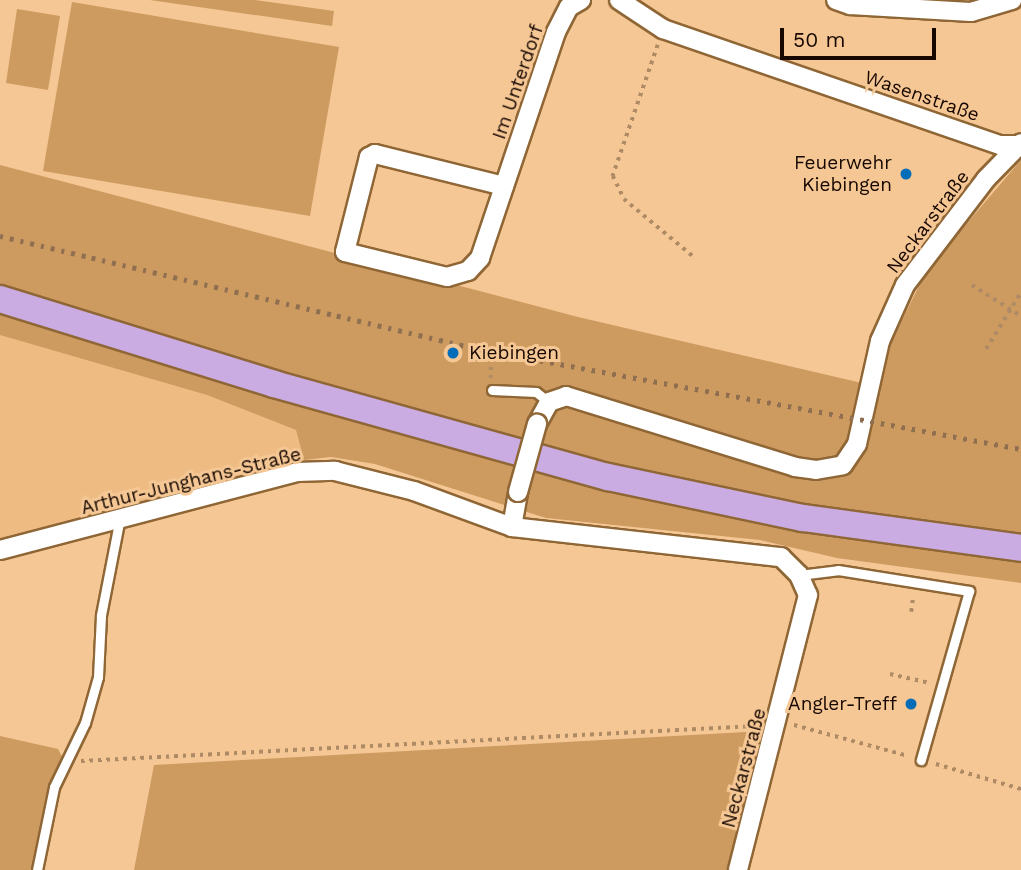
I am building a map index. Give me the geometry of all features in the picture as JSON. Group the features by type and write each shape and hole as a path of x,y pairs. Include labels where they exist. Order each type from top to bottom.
{"main road":[{"path":"0,299 274,384 608,477 803,517 1021,548"}],"street":[{"name":"Im Unterdorf","path":"505,186 374,154 369,157 345,252 447,277 468,271 480,258 505,186 556,32 569,7 581,0"},
{"name":"Wasenstraße","path":"619,0 663,29 1000,145 1020,144"},
{"path":"835,0 850,5 971,12 1012,0"},
{"name":"Neckarstraße","path":"549,402 566,397 806,469 830,470 852,457 880,341 905,285 986,179 1020,144"},
{"path":"512,527 518,492 537,424 549,402"},
{"name":"Arthur-Junghans-Straße","path":"0,550 118,522 297,472 335,471 414,491 512,527 780,557 799,575"},
{"name":"Neckarstraße","path":"738,870 778,722 807,595 799,575"}],"lane":[{"path":"492,390 537,392 549,402"},
{"path":"37,870 54,787 85,723 98,677 101,615 118,522"},
{"path":"799,575 838,570 969,591 922,760"}],"path":[{"path":"663,29 612,176 624,199 695,258"},
{"path":"972,285 1021,316"},
{"path":"986,349 1021,292"},
{"path":"890,674 942,686"},
{"path":"65,762 414,746 778,722 1021,789"}],"shaded area":[{"path":"150,0 255,0 334,11 332,26"},
{"path":"72,2 339,47 310,216 43,171"},
{"path":"17,9 60,16 48,90 6,83"},
{"path":"1021,160 1021,583 837,558 760,540 546,518 375,464 331,457 304,460 296,430 207,395 0,335 0,165 578,317 879,387 889,346 927,270"},
{"path":"0,335 207,395 296,430 304,460 0,539"},
{"path":"765,731 731,870 134,870 154,765"},
{"path":"0,736 58,749 65,762 37,870 0,870"}],"railway":[{"path":"0,236 478,349 1021,449"}],"place":[{"name":"Feuerwehr Kiebingen","path":"906,174"},
{"name":"Kiebingen","path":"453,353"},
{"name":"Angler-Treff","path":"911,704"}]}
